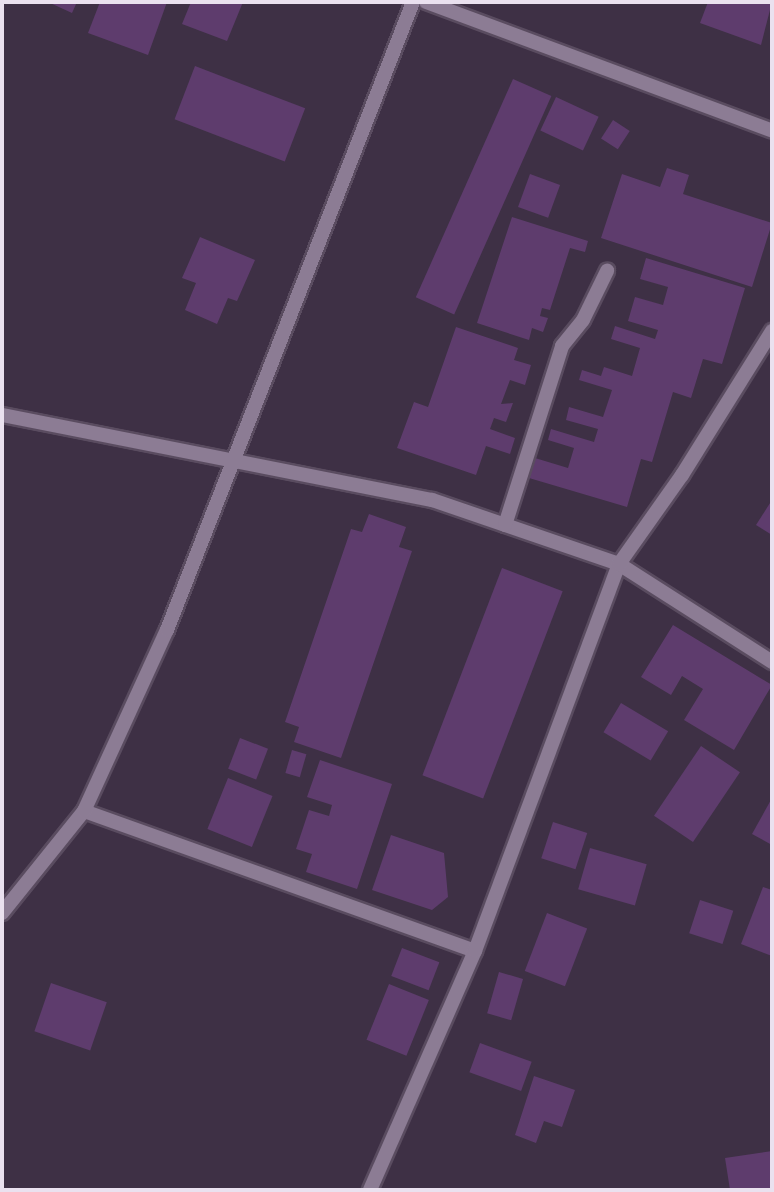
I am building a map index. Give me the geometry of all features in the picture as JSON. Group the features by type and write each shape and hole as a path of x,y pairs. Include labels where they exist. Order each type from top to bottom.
{"street":[{"path":"2,913 84,811 167,630 413,2"},
{"path":"431,3 772,131"},
{"path":"505,526 562,346 583,320 607,271"},
{"path":"370,1190 475,951 619,564 682,475 772,331"},
{"path":"2,415 432,500 619,564 772,662"},
{"path":"84,811 475,951"}],"building":[{"path":"48,2 77,2 72,13"},
{"path":"100,2 167,2 148,55 88,33"},
{"path":"191,2 243,2 227,41 182,24"},
{"path":"708,2 772,2 761,45 700,23"},
{"path":"195,66 305,108 285,162 175,119"},
{"path":"513,79 551,96 454,314 416,297"},
{"path":"556,97 599,117 583,150 540,131"},
{"path":"613,120 630,131 618,149 601,138"},
{"path":"667,168 689,175 683,194 772,223 752,287 601,238 622,174 660,187"},
{"path":"530,174 560,185 548,218 518,207"},
{"path":"512,217 588,241 585,252 570,248 550,310 542,308 540,316 548,318 543,332 532,328 529,340 477,323"},
{"path":"200,237 255,260 237,301 228,298 217,324 185,310 196,283 182,278"},
{"path":"646,258 745,288 722,364 703,359 691,398 673,392 652,462 641,459 627,507 529,478 535,458 568,468 574,448 548,440 551,429 594,442 598,429 566,420 569,407 603,417 612,390 579,380 582,370 601,376 604,367 632,376 640,348 611,339 615,326 655,339 658,330 628,321 635,297 663,305 668,287 640,279"},
{"path":"456,327 518,348 514,360 531,365 525,385 510,380 501,404 513,403 506,422 494,418 490,429 515,438 510,454 486,446 476,475 397,448 414,402 428,407"},
{"path":"772,500 772,535 756,525"},
{"path":"369,514 406,527 399,547 412,551 341,758 294,742 299,727 285,722 351,529 362,532"},
{"path":"502,568 563,591 483,799 422,775"},
{"path":"673,625 772,685 734,750 684,720 703,689 682,676 671,695 641,677"},
{"path":"621,703 668,731 651,760 603,732"},
{"path":"240,738 268,749 256,780 228,769"},
{"path":"701,746 740,772 693,842 654,816"},
{"path":"292,750 306,754 300,777 285,773"},
{"path":"320,760 392,784 357,889 306,872 312,854 296,849 309,810 329,816 332,805 307,797"},
{"path":"228,778 273,796 252,847 207,829"},
{"path":"772,798 772,845 752,834"},
{"path":"553,822 587,833 575,869 541,858"},
{"path":"391,835 444,853 448,897 432,910 372,890"},
{"path":"590,848 647,864 635,906 578,889"},
{"path":"763,887 772,890 772,956 741,944"},
{"path":"700,900 733,911 722,944 689,933"},
{"path":"547,913 587,928 565,986 525,971"},
{"path":"402,948 439,962 429,990 391,976"},
{"path":"499,972 523,979 511,1020 487,1013"},
{"path":"51,983 107,1002 90,1050 34,1031"},
{"path":"389,984 429,1000 406,1056 367,1040"},
{"path":"480,1043 532,1062 521,1091 469,1072"},
{"path":"534,1076 575,1090 562,1127 544,1121 536,1143 515,1135"},
{"path":"772,1151 772,1190 730,1190 725,1158"}]}
